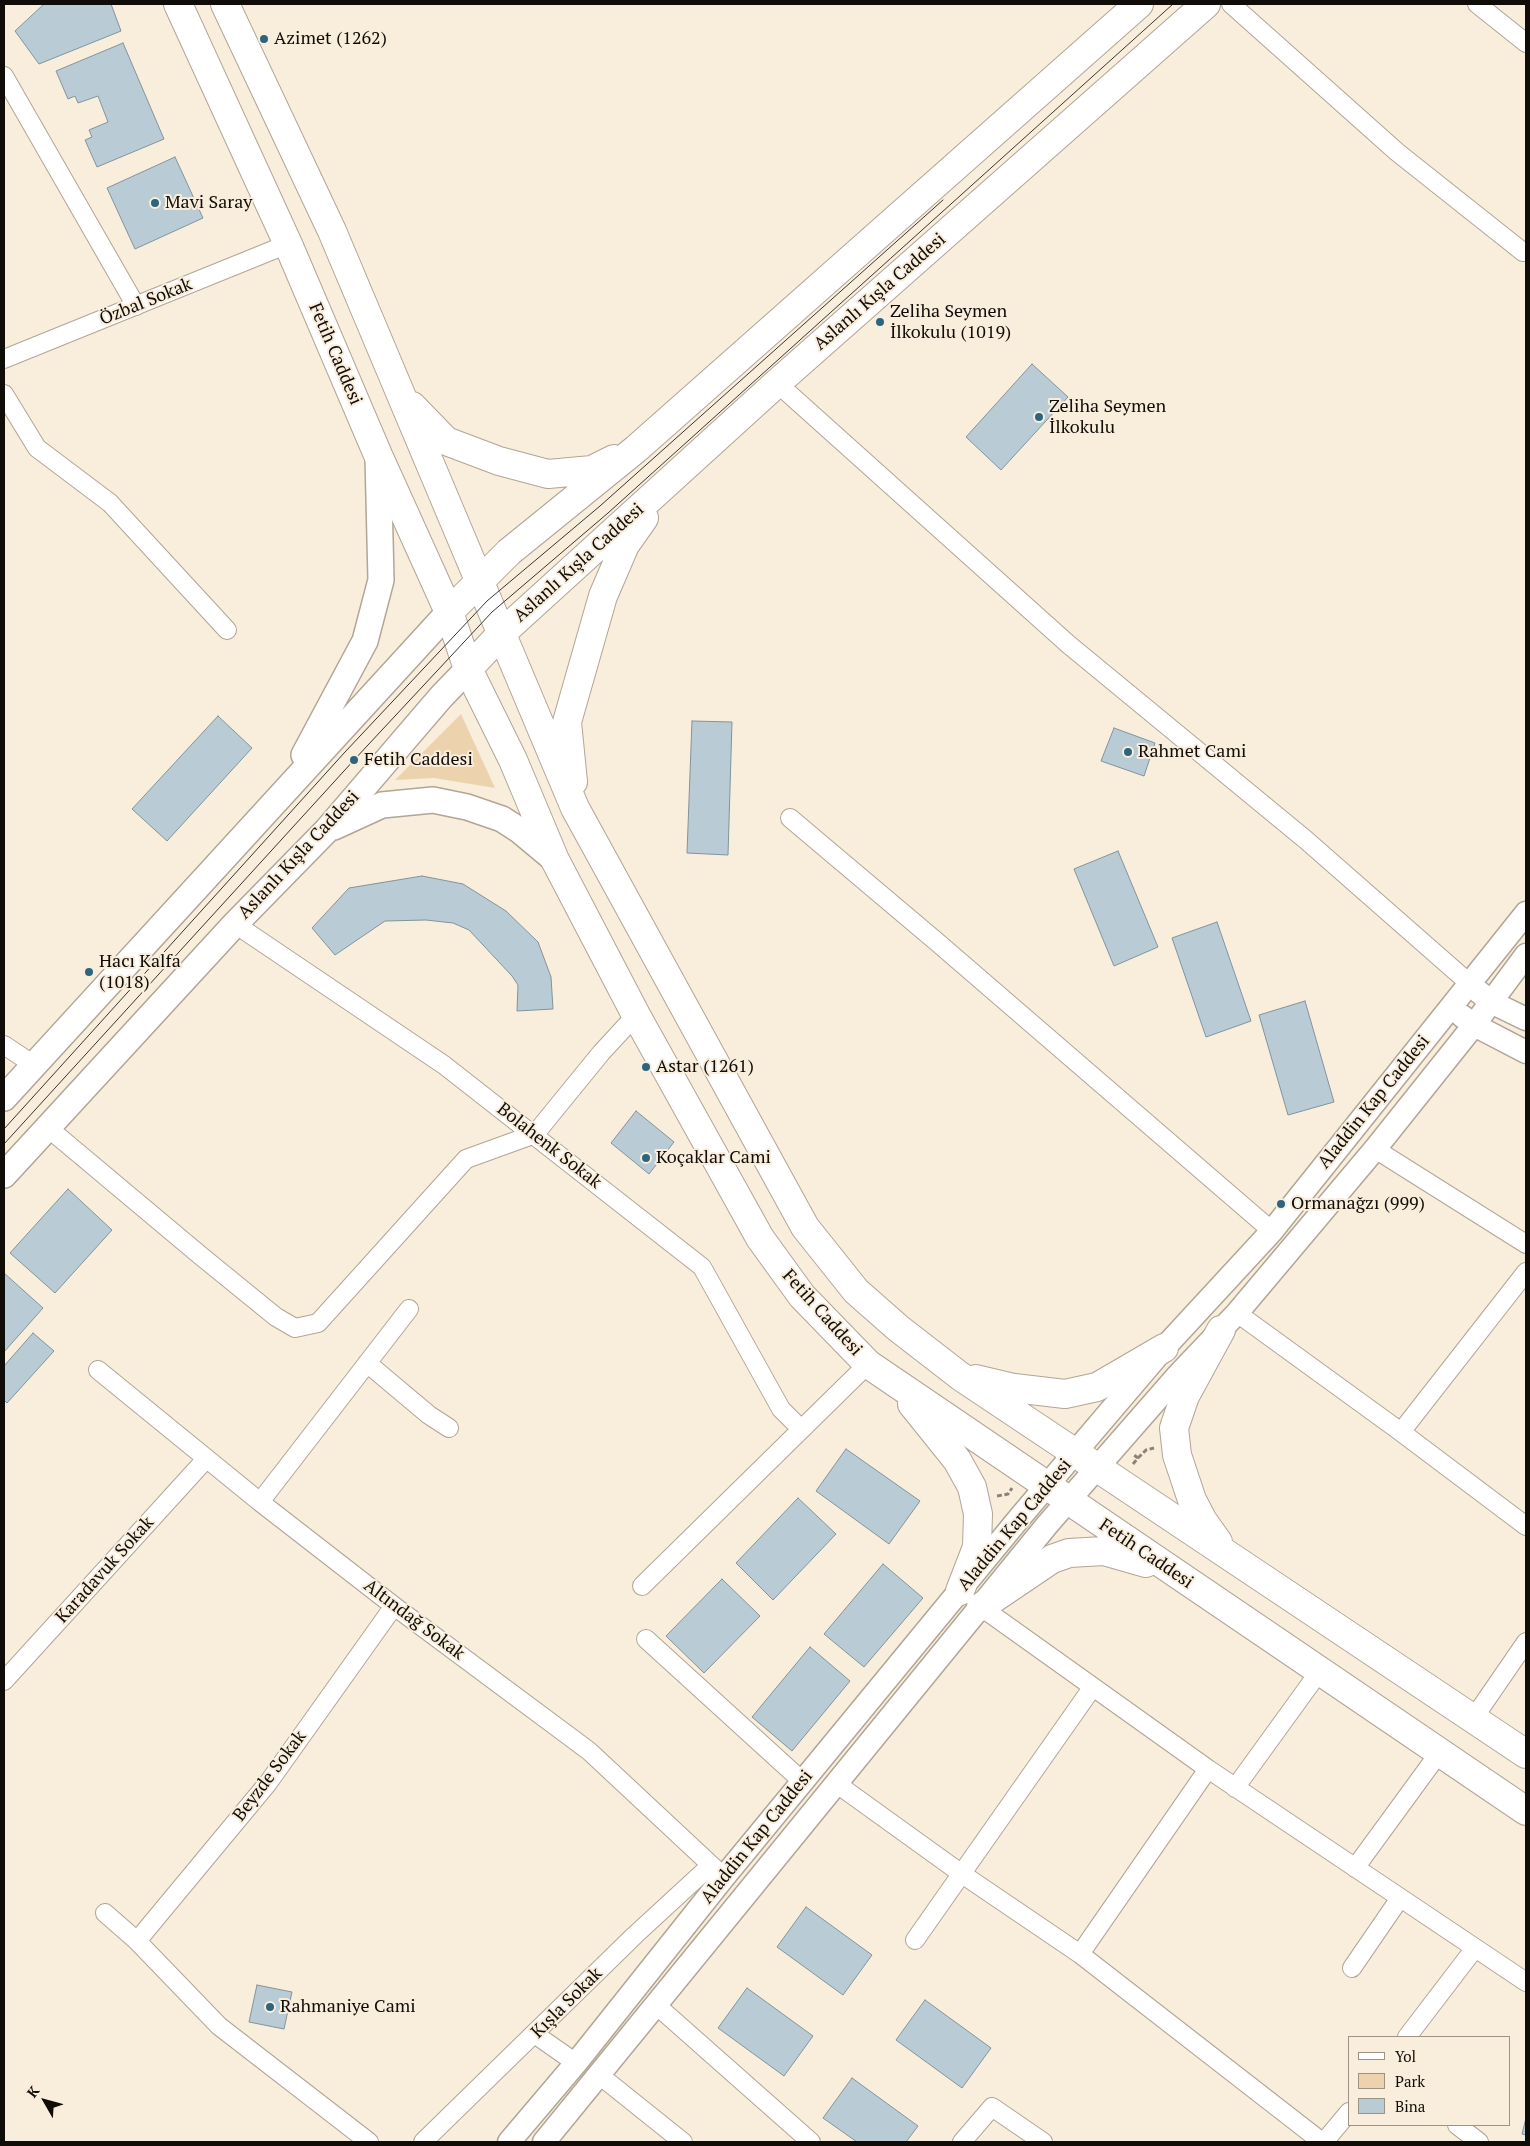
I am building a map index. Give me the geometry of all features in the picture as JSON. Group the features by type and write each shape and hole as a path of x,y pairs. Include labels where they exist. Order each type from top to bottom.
{"main road":[{"name":"Fetih Caddesi","path":"178,4 288,244 378,455 448,612 468,669 513,760 554,860 636,1015 760,1238 802,1296 868,1364 1526,1812"},
{"path":"225,4 332,231 575,808 805,1227 856,1291 898,1328 960,1376 1526,1754"},
{"path":"4,1098 282,792 478,581 510,552 636,449 1139,4"},
{"name":"Aslanlı Kışla Caddesi","path":"4,1175 235,924 327,830 441,697 502,633 777,383 1206,4"},
{"path":"402,395 446,441 499,461 548,474 592,470 636,449"},
{"path":"282,792 336,698 365,641 381,580 378,455"},
{"path":"575,808 567,722 586,653 603,596 625,545 671,480"},
{"path":"327,830 382,805 433,800 467,807 502,819 519,830 554,860"},
{"path":"1224,1551 1203,1521 1192,1500 1177,1455 1174,1428 1185,1396 1229,1322"},
{"path":"960,1376 1014,1388 1065,1394 1097,1388 1164,1348"},
{"path":"893,1381 958,1460 972,1487 978,1514 977,1547 971,1599"},
{"path":"971,1599 1052,1559 1070,1553 1104,1551 1174,1572"}],"street":[{"path":"1231,4 1397,152 1523,252"},
{"path":"1477,4 1526,43"},
{"path":"4,76 136,306"},
{"name":"Özbal Sokak","path":"4,359 288,244"},
{"path":"777,383 1068,644 1306,840 1491,1002 1526,1019"},
{"path":"4,394 37,448 110,503 228,630"},
{"path":"790,818 1272,1231"},
{"name":"Aladdin Kap Caddesi","path":"1086,1461 1164,1348 1272,1231 1526,913"},
{"name":"Bolahenk Sokak","path":"235,924 444,1066 534,1134 702,1267 780,1409 801,1430"},
{"name":"Aladdin Kap Caddesi","path":"550,2140 598,2074 837,1784 971,1599 1058,1493 1086,1461 1179,1374 1229,1322 1375,1149 1474,1025 1526,955"},
{"path":"1451,1006 1474,1025 1526,1052"},
{"path":"47,1127 276,1317 295,1328 318,1323 466,1160 534,1134 601,1053 636,1015"},
{"path":"4,1045 34,1065"},
{"path":"1375,1149 1526,1244"},
{"path":"1401,1432 1526,1272"},
{"path":"260,1502 409,1309"},
{"path":"1229,1322 1401,1432 1526,1526"},
{"path":"367,1363 429,1415 449,1428"},
{"path":"642,1586 868,1364"},
{"name":"Altındağ Sokak","path":"98,1370 206,1459 394,1606 589,1751 718,1871"},
{"name":"Karadavuk Sokak","path":"4,1681 206,1459"},
{"path":"971,1599 1208,1770 1526,1982"},
{"name":"Aladdin Kap Caddesi","path":"509,2142 576,2063 718,1871 971,1599"},
{"name":"Beyzde Sokak","path":"137,1941 268,1783 394,1606"},
{"path":"646,1639 802,1781"},
{"path":"1473,1719 1526,1642"},
{"path":"1235,1788 1319,1672"},
{"path":"914,1940 1092,1688"},
{"path":"1355,1868 1440,1752"},
{"path":"1080,1954 1208,1770"},
{"path":"837,1784 962,1874 1080,1954 1323,2142 1348,2113"},
{"name":"Kışla Sokak","path":"423,2142 536,2035 635,1935 718,1871"},
{"path":"1352,1968 1400,1898"},
{"path":"105,1914 137,1941 219,2026 369,2142"},
{"path":"1409,2036 1475,1948"},
{"path":"655,2004 811,2142"},
{"path":"536,2035 576,2063"},
{"path":"598,2074 683,2142"},
{"path":"962,2142 992,2107 1043,2142"},
{"path":"1458,2126 1479,2142"}],"green space":[{"path":"461,714 495,788 434,778 395,780"}],"building":[{"path":"44,4 111,4 121,31 39,64 15,31"},
{"path":"123,43 164,139 97,167 85,140 92,137 89,130 108,122 98,96 78,103 75,96 68,99 56,71"},
{"name":"Mavi Saray","path":"175,157 203,218 135,249 107,188"},
{"path":"1032,364 1068,397 1001,470 966,437"},
{"path":"218,716 252,748 167,841 132,809"},
{"path":"692,721 732,722 728,855 687,853"},
{"name":"Rahmet Cami","path":"1114,728 1155,743 1144,776 1101,761"},
{"path":"1118,851 1158,947 1114,966 1074,869"},
{"path":"422,876 463,884 506,911 538,942 551,977 553,1009 517,1011 518,985 512,976 469,930 453,923 426,920 385,921 335,955 312,928 349,888"},
{"path":"1217,922 1251,1021 1206,1037 1172,938"},
{"path":"1305,1001 1334,1102 1288,1115 1259,1015"},
{"name":"Koçaklar Cami","path":"636,1111 674,1142 649,1174 611,1143"},
{"path":"68,1189 112,1230 55,1293 10,1253"},
{"path":"4,1273 43,1308 4,1352"},
{"path":"33,1333 54,1351 7,1403 4,1400 4,1366"},
{"path":"846,1449 920,1501 889,1544 816,1491"},
{"path":"798,1498 836,1534 773,1600 736,1563"},
{"path":"883,1564 923,1598 864,1667 824,1634"},
{"path":"722,1579 760,1616 704,1673 666,1636"},
{"path":"810,1647 850,1681 792,1751 752,1717"},
{"path":"806,1907 872,1955 843,1995 777,1947"},
{"name":"Rahmaniye Cami","path":"257,1985 292,1992 284,2029 249,2022"},
{"path":"747,1988 813,2036 784,2076 718,2028"},
{"path":"925,2000 991,2048 962,2088 896,2040"},
{"path":"852,2078 918,2126 906,2142 857,2142 823,2118"},
{"path":"1526,2118 1526,2135 1522,2134"}],"tram line":[{"path":"4,1144 354,760 492,612 608,513 1173,4"},
{"path":"4,1129 345,752 487,601 600,506 943,200"}],"place":[{"name":"Azimet (1262)","path":"264,39"},
{"name":"Mavi Saray","path":"155,203"},
{"name":"Zeliha Seymen İlkokulu (1019)","path":"880,322"},
{"name":"Zeliha Seymen İlkokulu","path":"1039,417"},
{"name":"Rahmet Cami","path":"1128,752"},
{"name":"Fetih Caddesi","path":"354,760"},
{"name":"Hacı Kalfa (1018)","path":"89,972"},
{"name":"Astar (1261)","path":"646,1067"},
{"name":"Koçaklar Cami","path":"646,1158"},
{"name":"Ormanağzı (999)","path":"1281,1204"},
{"name":"Rahmaniye Cami","path":"270,2007"}]}
